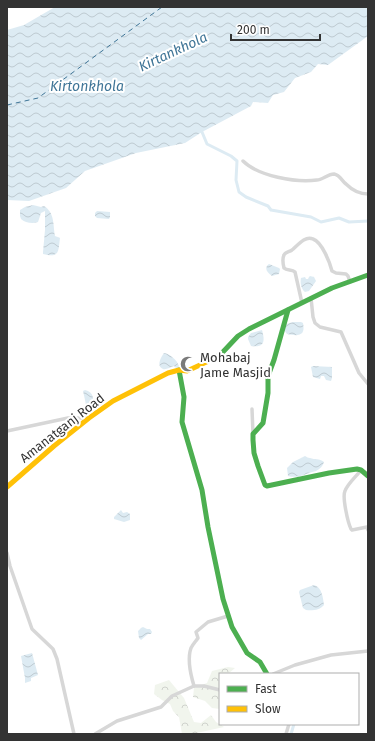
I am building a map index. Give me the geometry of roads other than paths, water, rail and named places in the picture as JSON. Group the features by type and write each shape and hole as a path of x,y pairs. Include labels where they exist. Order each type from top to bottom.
{"street":[{"path":"243,161 248,166 263,173 291,180 319,180 334,174 340,177 345,184 354,190 361,194 368,194"},
{"path":"302,303 295,272 284,268 283,258 286,253 308,238 317,241 322,248 332,271 346,274 350,282"},
{"name":"Amanatganj Road","path":"7,487 44,454 113,401 153,382 168,373 179,370 187,371 210,361 221,354 238,336 249,329 332,288 368,275"},
{"path":"311,298 315,323 320,327 341,332 359,373 368,384"},
{"path":"253,434 263,423 268,393 268,376 288,310"},
{"path":"179,370 184,397 182,422 202,490 208,527 228,616 247,653 260,662 267,673"},
{"path":"252,409 253,445 265,485 267,486 329,473 357,469 361,470 368,476"},
{"path":"7,431 68,418 89,418"},
{"path":"361,470 344,493 351,529 367,527 368,530"},
{"path":"7,553 10,566 32,629 53,649 57,659 74,734"},
{"path":"194,686 191,675 190,649 198,638 196,632 208,622 228,616"},
{"path":"275,673 295,665 331,655 368,652"},
{"path":"96,734 117,720 161,707 172,696 194,686 204,686 219,690"}],"water":[{"name":"Kirtonkhola","path":"55,7 368,7 368,36 328,65 318,64 311,72 295,78 284,92 273,95 268,103 253,102 251,106 202,132 185,143 136,153 85,171 66,188 29,201 7,200 7,30 24,25"},
{"path":"33,205 41,207 44,206 48,209 52,216 55,236 60,238 57,253 53,255 43,254 45,211 41,213 38,222 29,223 21,219 20,210"},
{"path":"97,211 110,212 109,219 97,218 95,213"},
{"path":"269,264 280,269 279,274 272,276 269,273 266,267"},
{"path":"310,276 314,277 316,281 309,291 305,292 301,285 301,278 305,277 308,279"},
{"path":"293,322 303,323 304,328 302,333 294,335 286,333 286,324"},
{"path":"262,330 264,337 263,343 259,346 251,346 248,337 251,333"},
{"path":"164,353 171,356 175,360 179,366 178,368 174,366 166,369 161,368 159,364"},
{"path":"311,367 332,367 331,381 326,380 324,376 321,376 320,379 313,377"},
{"path":"85,390 92,394 93,399 92,407 87,409 83,391"},
{"path":"305,456 320,460 324,463 316,471 299,476 288,476 287,468 293,462"},
{"path":"121,510 123,513 127,512 130,514 130,520 124,522 114,519 114,517"},
{"path":"314,585 319,588 323,596 324,605 316,610 306,610 303,608 299,592 300,590"},
{"path":"143,627 150,629 152,632 141,640 139,638 138,631"},
{"path":"32,653 38,675 31,678 31,681 25,683 21,656"}],"waterway":[{"path":"202,132 207,144 231,156 237,161 236,180 239,192 246,197 268,206 271,210 311,217 321,222 339,218 349,222 368,221"},
{"path":"291,734 294,725"}],"place":[{"name":"Mohabaj Jame Masjid","path":"188,364"}],"water label":[{"name":"Kirtankhola","path":"173,52"}]}
